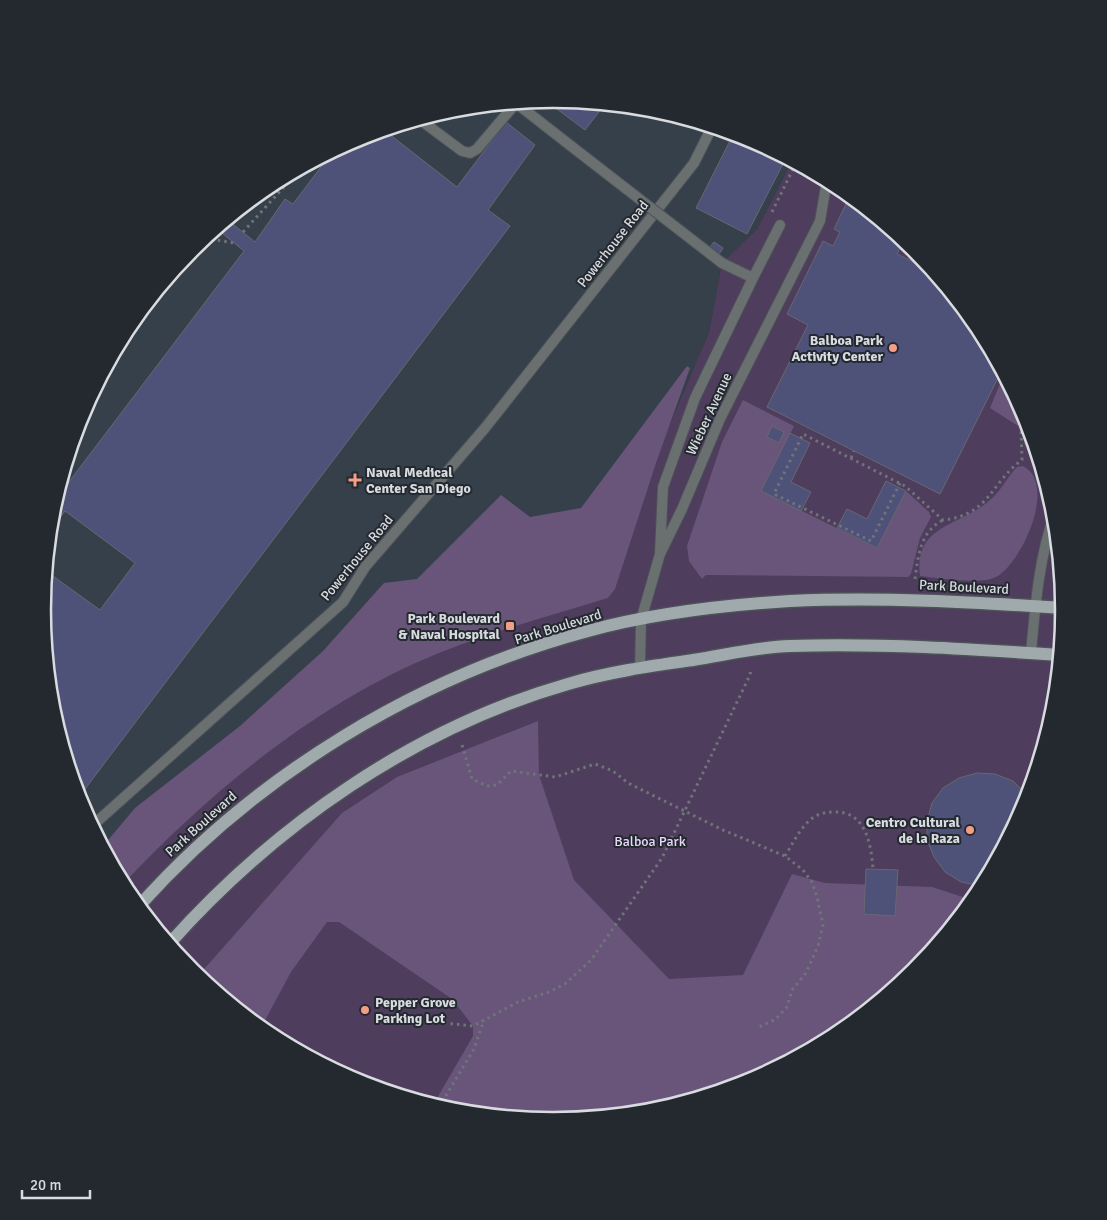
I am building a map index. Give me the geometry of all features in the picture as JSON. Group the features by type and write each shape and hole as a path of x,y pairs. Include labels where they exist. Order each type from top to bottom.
{"main road":[{"name":"Park Boulevard","path":"144,900 171,871 244,805 334,742 417,694 474,670 542,646 589,631 641,620 708,609 798,601 896,598 1056,607"},
{"path":"174,938 206,902 271,844 405,753 453,727 568,684 640,668 787,646 876,645 1054,655"}],"street":[{"path":"524,109 722,262 753,278"},
{"path":"426,124 462,151 470,153 478,149 510,110"},
{"name":"Powerhouse Road","path":"98,821 343,602 365,567 485,428 694,163 709,132"},
{"name":"Wieber Avenue","path":"640,668 641,620 660,554 682,509 720,419 820,221 826,188"},
{"path":"660,554 663,487 695,398 780,226"},
{"path":"1031,653 1035,606 1049,529"}],"path":[{"path":"768,220 793,169"},
{"path":"243,232 286,185"},
{"path":"214,240 234,243"},
{"path":"915,579 919,548 933,526 943,520 961,518 982,503 990,497 1014,465 1022,460 1021,427"},
{"path":"900,484 871,541 774,494 803,434 900,484 943,520"},
{"path":"851,458 854,451"},
{"path":"444,1023 473,1026 518,1002 549,992 566,984 591,960 662,858 750,675 751,669"},
{"path":"462,745 472,779 487,786 498,785 511,771 555,777 595,764 613,770 628,783 684,809 723,830 785,856 803,870 812,882 818,897 823,925 818,946 806,973 792,990 788,1007 776,1019 759,1027"},
{"path":"785,856 810,820 823,812 837,811 849,814 860,821 872,850 873,869"},
{"path":"444,1100 474,1049 484,1020"}],"shaded area":[{"name":"Naval Medical Center San Diego","path":"554,108 619,112 651,117 715,134 776,160 789,167 757,229 722,263 709,332 659,450 128,876 103,832 89,802 68,740 61,708 52,643 52,577 56,544 68,480 89,418 103,388 136,331 155,304 198,255 222,232 274,192 302,175 361,146 392,134 424,125 488,112"},
{"path":"687,366 690,368 656,463 615,589 608,598 523,624 439,653 394,673 351,697 309,723 230,783 193,815 129,878 108,840 135,808 240,726 323,651 384,583 417,579 501,495 530,517 581,508"},
{"path":"1001,382 1018,418 1018,426 990,408"},
{"path":"743,400 794,426 762,491 877,548 906,491 929,512 931,517 920,538 911,574 908,577 706,575 702,579 689,561 687,546 722,442"},
{"path":"1023,432 1032,457 1025,447"},
{"path":"1023,466 1033,475 1037,489 1037,505 1025,540 1006,569 996,577 980,580 920,576 920,559 924,546 932,536 942,528 979,509 990,500 1017,467"},
{"path":"538,721 539,775 574,880 669,979 743,975 792,874 825,883 932,887 965,898 931,941 885,988 833,1028 805,1045 746,1074 715,1086 683,1095 619,1108 554,1112 521,1111 456,1103 437,1098 473,1036 473,1026 452,999 339,922 327,922 291,972 265,1021 222,988 203,970 342,813 397,777"}],"green space":[{"name":"Balboa Park","path":"789,167 833,192 885,232 909,255 952,304 988,359 1018,418 1039,480 1046,512 1055,577 1055,643 1046,708 1039,740 1018,802 988,861 952,916 909,965 885,988 833,1028 805,1045 746,1074 715,1086 683,1095 651,1103 586,1111 521,1111 488,1108 456,1103 392,1086 361,1074 302,1045 274,1028 222,988 198,965 155,916 127,874 136,863 305,717 659,450 709,332 722,263 757,229"}],"building":[{"path":"556,108 600,110 585,130"},
{"name":"Naval Medical Center San Diego","path":"506,122 535,145 488,210 510,226 85,790 68,740 56,676 52,643 52,575 100,610 135,563 65,511 60,517 67,484 244,251 221,233 233,224 255,242 285,199 293,204 323,164 390,135 457,187"},
{"path":"730,140 783,164 747,234 696,208"},
{"name":"Balboa Park Activity Center","path":"847,203 885,232 901,247 897,254 917,264 952,304 971,331 998,378 940,494 767,407 808,325 787,314 823,241 833,246 840,232 834,229"},
{"path":"714,242 723,248 719,254 710,247"},
{"path":"772,426 784,432 779,443 767,437"},
{"path":"790,433 810,443 791,482 811,492 801,511 761,491"},
{"path":"886,481 906,491 877,548 837,528 847,509 867,519"},
{"name":"Centro Cultural de la Raza","path":"977,773 995,774 1013,781 1022,790 1004,832 974,885 961,882 945,872 934,857 927,840 927,821 932,803 943,788 959,778"},
{"path":"866,869 898,870 895,916 864,914"}],"place":[{"name":"Balboa Park Activity Center","path":"893,348"},
{"name":"Naval Medical Center San Diego","path":"355,480"},
{"name":"Park Boulevard & Naval Hospital","path":"510,626"},
{"name":"Centro Cultural de la Raza","path":"970,830"},
{"name":"Pepper Grove Parking Lot","path":"365,1010"}]}
